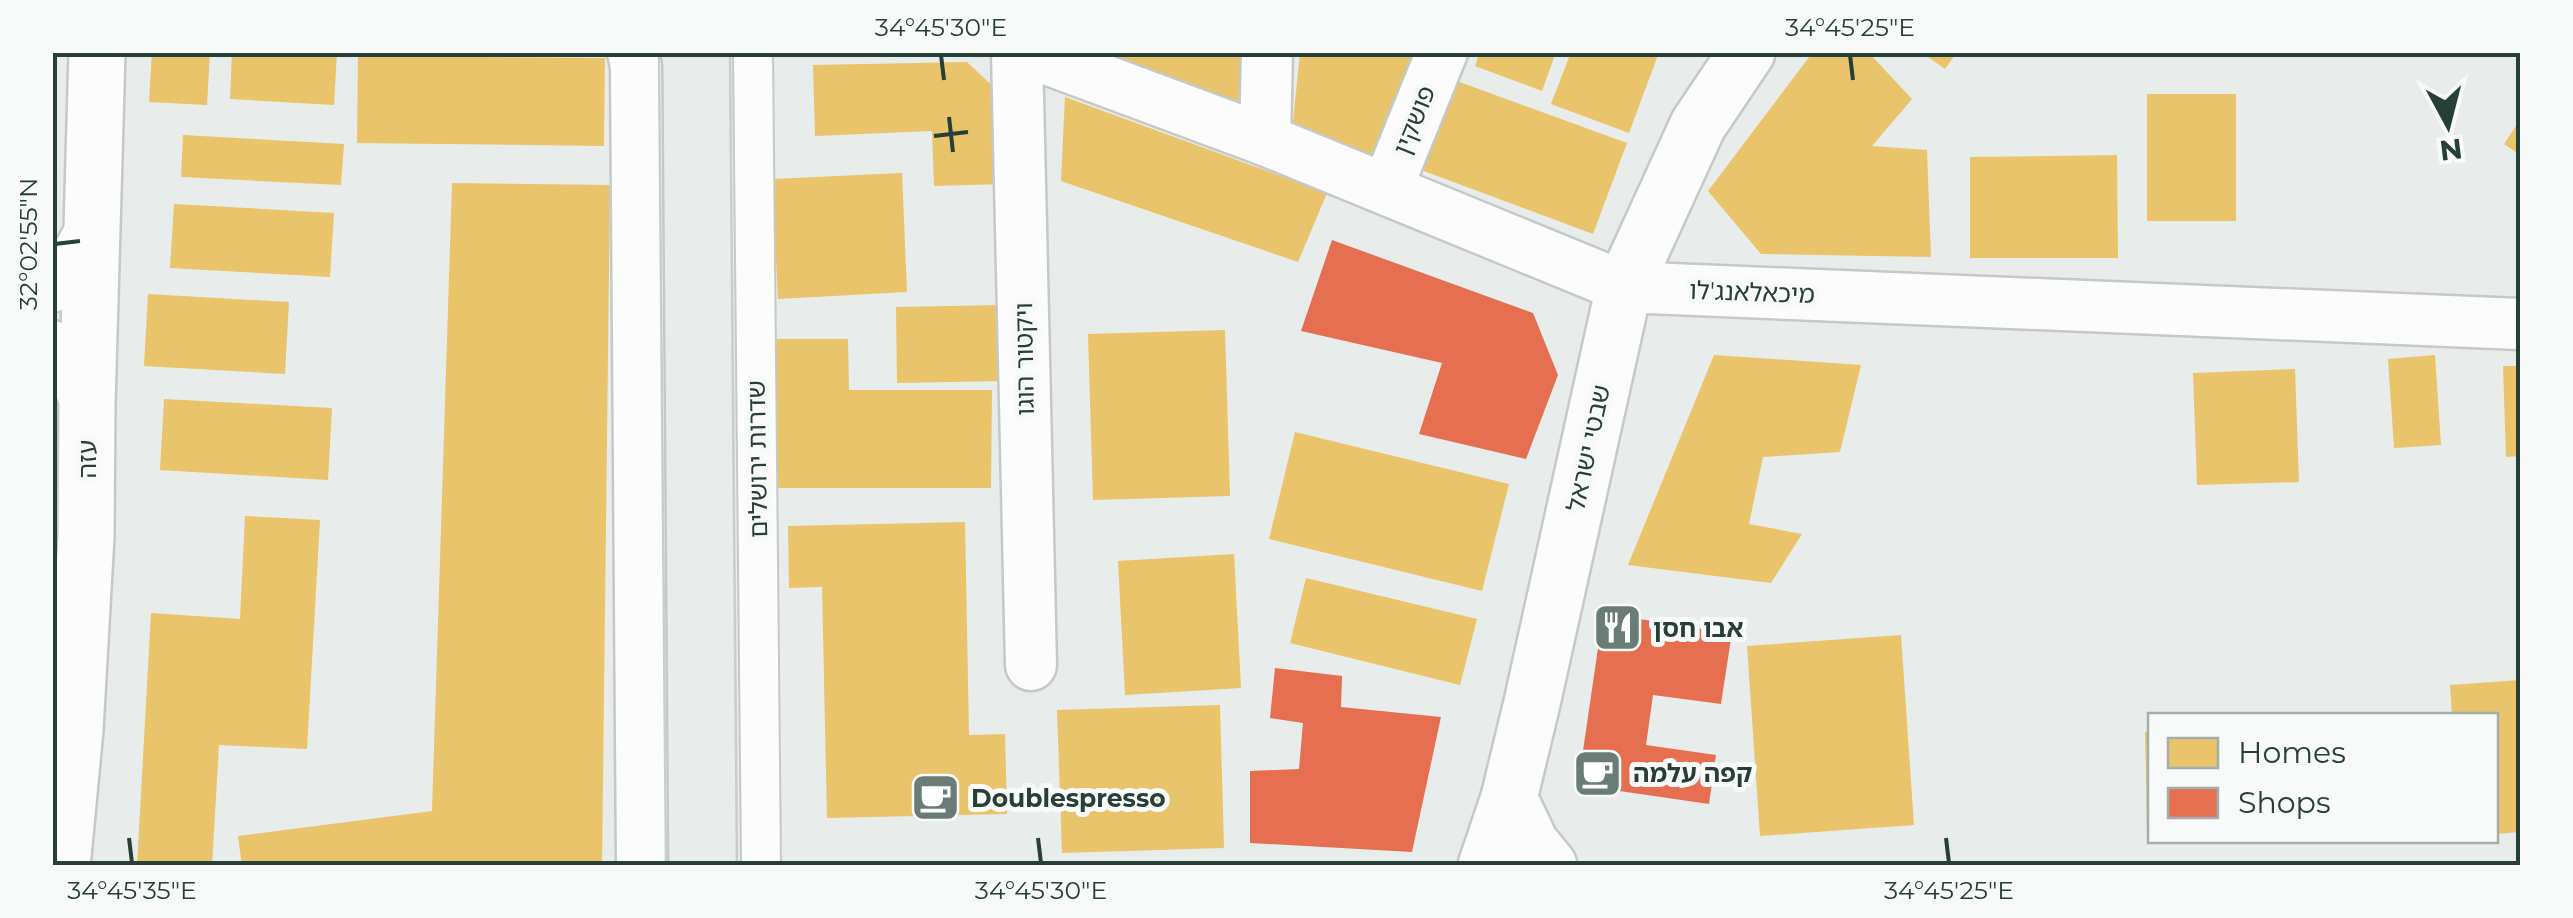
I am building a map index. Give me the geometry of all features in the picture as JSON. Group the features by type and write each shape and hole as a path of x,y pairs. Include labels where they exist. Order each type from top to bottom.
{"street":[{"name":"עזה","path":"62,866 75,730 86,536 97,52"},
{"name":"שדרות ירושלים","path":"753,52 760,866"},
{"name":"ויקטור הוגו","path":"1018,52 1031,665"},
{"name":"מיכאלאנג'לו","path":"1028,52 1387,188 1624,288 2520,324"},
{"path":"1265,140 1267,52"},
{"name":"פושקין","path":"1387,188 1442,52"},
{"path":"1698,125 1722,52"},
{"name":"שבטי ישראל","path":"1486,866 1509,798 1624,288 1698,125 1747,52"},
{"path":"635,57 642,866"},
{"path":"52,287 92,229"},
{"path":"52,346 72,371 87,406"},
{"path":"1509,798 1531,844 1549,866"}],"building: Homes":[{"path":"152,52 210,52 207,105 149,102"},
{"path":"232,52 337,52 334,105 230,99"},
{"path":"1246,52 1246,104 1101,53"},
{"path":"1300,52 1417,52 1381,159 1293,122"},
{"path":"1480,52 1556,52 1542,91 1475,66"},
{"path":"1571,52 1658,55 1629,133 1551,104"},
{"path":"1813,52 1868,52 1912,99 1872,146 1927,150 1931,257 1761,254 1708,191"},
{"path":"1921,52 1957,52 1945,69"},
{"path":"358,56 605,58 604,146 357,143"},
{"path":"967,62 999,92 1005,184 934,186 932,131 815,136 813,65"},
{"path":"1454,80 1627,143 1593,234 1421,170"},
{"path":"2147,94 2236,94 2236,221 2147,221"},
{"path":"1065,97 1327,193 1298,262 1061,181"},
{"path":"2520,120 2520,155 2504,144"},
{"path":"183,135 344,144 341,185 181,177"},
{"path":"2117,155 2118,258 1970,258 1970,157"},
{"path":"902,173 907,292 778,299 772,179"},
{"path":"452,183 610,185 602,866 242,866 238,836 432,811"},
{"path":"174,204 334,213 330,277 170,268"},
{"path":"148,294 289,302 285,374 144,366"},
{"path":"1002,305 1003,381 897,383 896,307"},
{"path":"1225,330 1230,496 1093,500 1088,334"},
{"path":"776,339 848,339 849,390 992,390 991,488 775,488"},
{"path":"1714,355 1861,365 1840,452 1763,457 1749,524 1802,534 1771,583 1628,565"},
{"path":"2435,355 2441,445 2394,448 2388,359"},
{"path":"2503,366 2520,366 2520,456 2506,457"},
{"path":"2295,369 2299,482 2197,485 2193,373"},
{"path":"164,399 332,408 328,480 160,470"},
{"path":"1295,432 1509,484 1482,591 1269,539"},
{"path":"245,516 320,520 307,749 219,745 212,866 137,866 151,613 240,619"},
{"path":"965,522 969,735 1005,734 1007,814 827,818 822,587 789,588 788,526"},
{"path":"1234,554 1241,688 1125,695 1118,561"},
{"path":"1306,578 1477,619 1460,685 1290,643"},
{"path":"1901,635 1914,825 1760,836 1747,646"},
{"path":"2520,680 2520,832 2498,834 2498,713 2452,713 2450,685"},
{"path":"1220,705 1224,848 1062,853 1057,710"},
{"path":"2145,732 2148,732 2147,827"}],"building: Shops":[{"path":"1332,240 1533,313 1558,375 1526,459 1419,434 1442,363 1301,331"},
{"path":"1603,614 1732,632 1721,704 1653,695 1646,745 1716,755 1709,804 1578,785"},
{"path":"1275,668 1342,676 1341,707 1441,717 1412,852 1250,843 1250,771 1299,769 1303,723 1270,718"}],"tram line":[{"path":"659,52 666,866"},
{"path":"730,52 737,866"}],"place":[{"name":"אבו חסן","path":"1618,628"},
{"name":"קפה עלמה","path":"1598,773"},
{"name":"Doublespresso","path":"936,798"}]}
